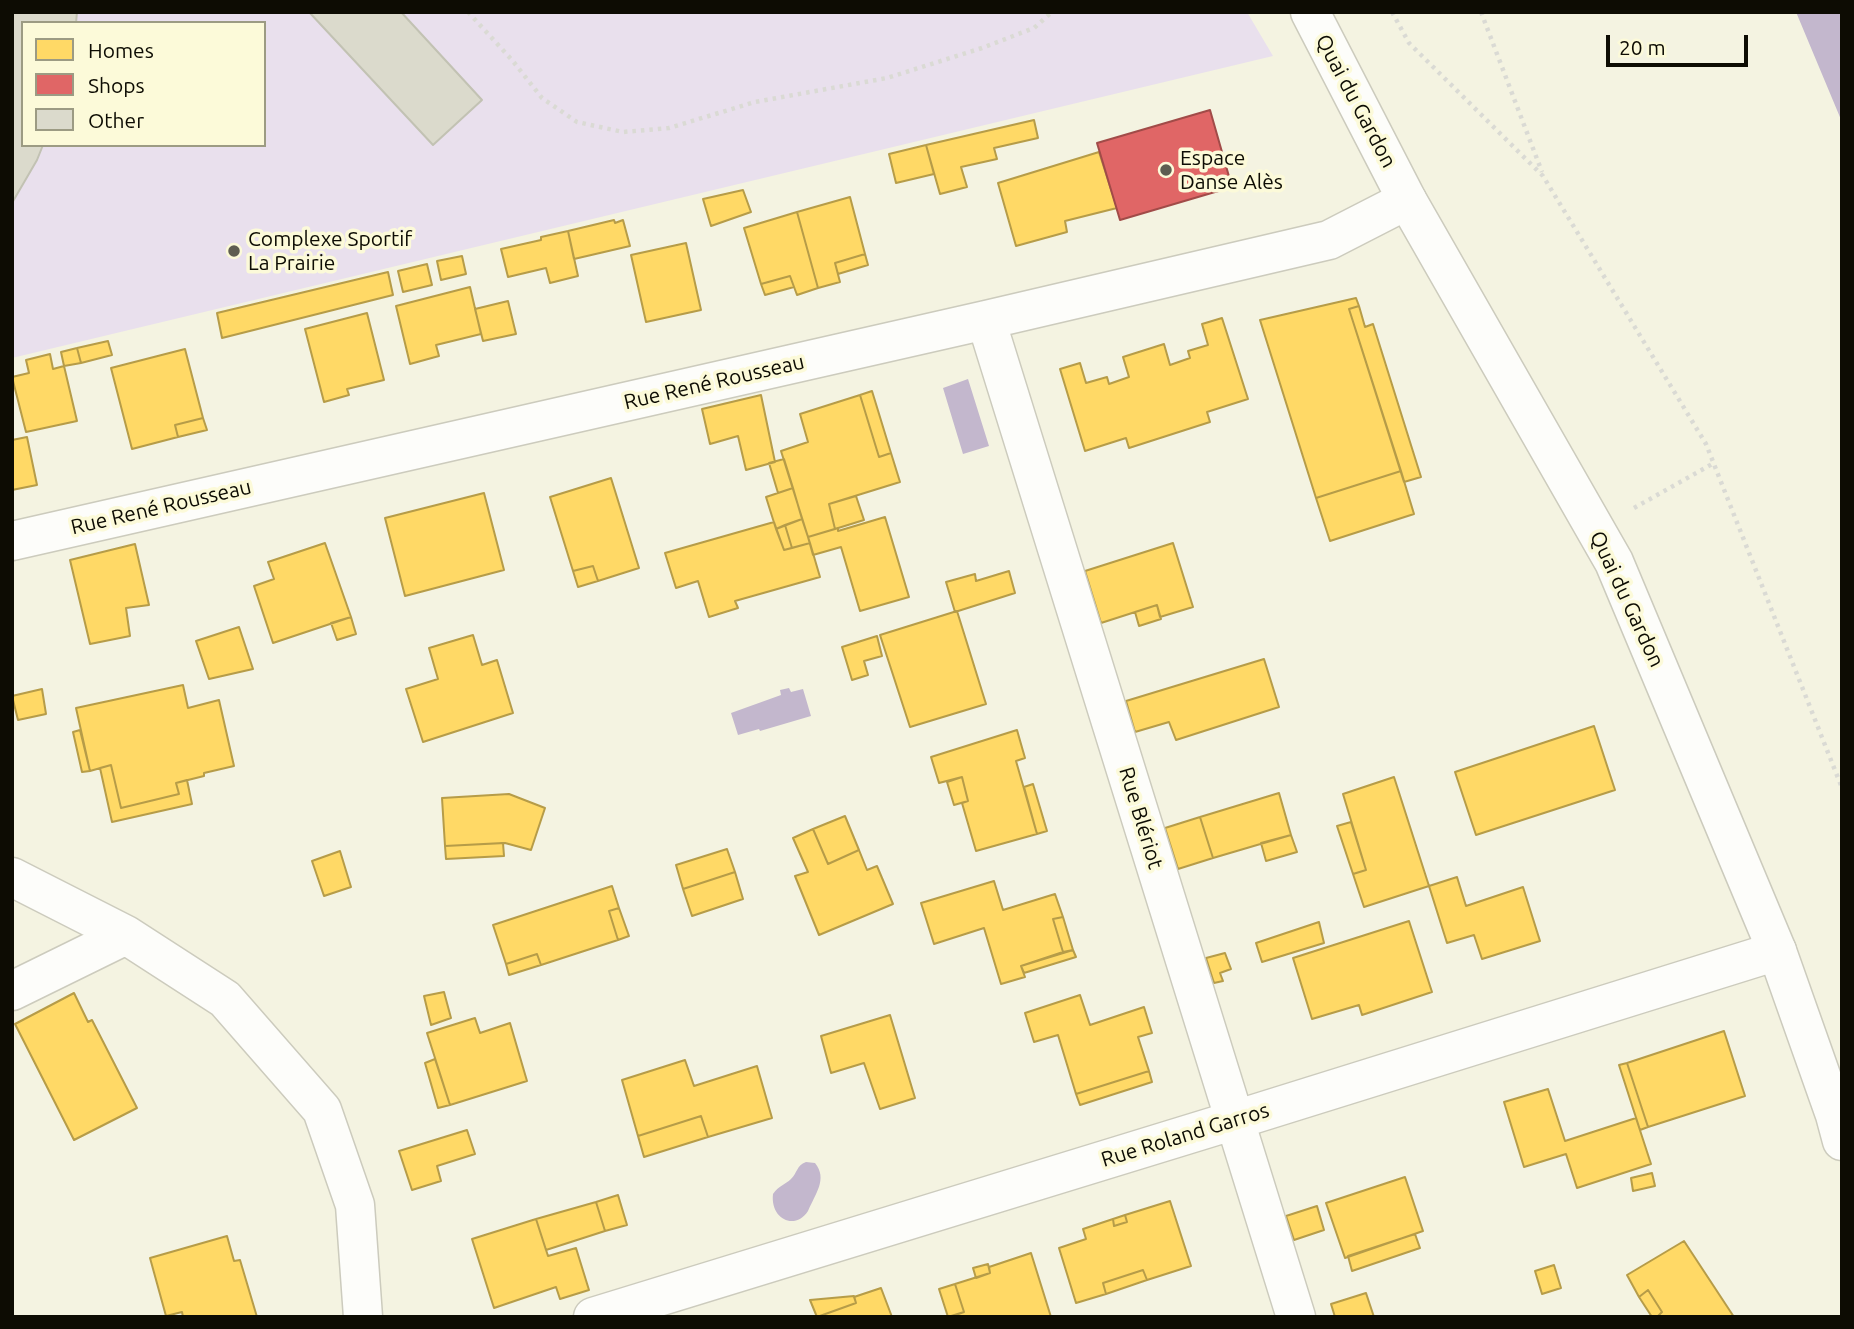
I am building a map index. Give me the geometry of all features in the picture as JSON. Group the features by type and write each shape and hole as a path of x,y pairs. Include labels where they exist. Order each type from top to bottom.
{"street":[{"name":"Quai du Gardon","path":"1310,12 1407,200 1614,562 1777,951 1842,1141"},
{"name":"Rue René Rousseau","path":"12,541 1329,240 1407,200"},
{"name":"Rue Blériot","path":"986,320 1296,1317"},
{"path":"12,877 126,935 225,999 322,1110 355,1205 363,1317"},
{"path":"12,991 126,935"},
{"name":"Rue Roland Garros","path":"593,1317 1777,951"}],"path":[{"path":"468,12 542,98 578,122 623,132 670,128 755,102 887,78 982,48 1034,28 1052,12"},
{"path":"1392,12 1409,43 1543,176"},
{"path":"1481,12 1543,176 1706,444 1842,788"},
{"path":"1624,514 1714,463"}],"shaded area":[{"name":"Complexe Sportif La Prairie","path":"12,12 1247,12 1273,56 12,358"},
{"path":"1796,12 1842,12 1842,122"},
{"path":"968,379 989,446 963,454 943,388"},
{"path":"789,688 791,692 803,689 811,716 738,735 731,713 781,695 780,690"},
{"path":"806,1162 815,1163 819,1169 819,1187 803,1217 790,1221 779,1216 775,1210 773,1194"}],"building: Homes":[{"path":"1034,120 1038,138 994,148 997,159 961,167 967,187 940,194 926,145"},
{"path":"926,145 934,174 896,183 889,154"},
{"path":"1099,152 1117,208 1065,221 1067,232 1016,246 998,183"},
{"path":"743,190 751,212 711,226 703,199"},
{"path":"850,197 865,254 835,263 840,282 818,288 797,212"},
{"path":"797,212 818,288 797,295 790,276 761,284 744,228"},
{"path":"614,220 615,223 623,220 630,246 574,259 568,231"},
{"path":"568,231 578,276 550,283 546,268 508,277 501,249"},
{"path":"686,243 701,310 646,322 631,255"},
{"path":"865,254 868,265 838,274 835,263"},
{"path":"462,256 466,274 441,280 437,261"},
{"path":"427,264 432,285 403,292 398,271"},
{"path":"388,272 393,295 222,338 217,313"},
{"path":"790,276 794,287 765,295 761,284"},
{"path":"470,287 481,334 436,345 439,356 410,364 396,306"},
{"path":"1356,298 1359,306 1349,309 1401,471 1316,498 1260,320"},
{"path":"508,301 516,334 483,341 475,309"},
{"path":"1359,306 1365,327 1373,324 1421,477 1404,482 1349,309"},
{"path":"367,313 384,380 347,389 349,395 324,402 305,329"},
{"path":"1222,318 1248,399 1207,412 1210,422 1129,448 1126,438 1085,451 1060,369 1080,363 1086,383 1107,377 1109,384 1129,377 1123,357 1164,344 1170,365 1190,358 1188,351 1208,345 1202,324"},
{"path":"108,341 112,355 81,363 77,348"},
{"path":"77,348 81,363 64,366 61,352"},
{"path":"185,349 203,418 175,425 178,437 132,449 111,368"},
{"path":"50,354 53,369 64,366 77,421 26,432 12,377 29,373 26,360"},
{"path":"872,391 891,453 879,457 860,395"},
{"path":"761,395 775,462 746,470 738,436 710,444 702,409"},
{"path":"860,395 879,457 891,453 900,482 829,504 835,529 808,537 781,451 808,442 800,414"},
{"path":"203,418 207,430 178,437 175,425"},
{"path":"27,437 37,485 12,490 12,440"},
{"path":"784,459 793,488 778,493 769,463"},
{"path":"1401,471 1414,514 1330,541 1316,498"},
{"path":"611,478 639,568 598,581 593,566 573,571 550,497"},
{"path":"793,488 802,519 776,529 766,497"},
{"path":"484,493 504,570 405,596 385,518"},
{"path":"856,496 864,520 835,529 829,504"},
{"path":"885,517 909,597 860,611 841,547 813,555 808,537"},
{"path":"802,519 810,543 792,548 785,525"},
{"path":"774,522 784,550 810,543 820,577 735,601 738,608 709,617 698,581 676,588 665,553"},
{"path":"785,525 792,548 784,550 776,529"},
{"path":"325,543 351,617 273,643 254,586 274,579 268,562"},
{"path":"1173,543 1193,607 1160,617 1157,605 1101,623 1085,571"},
{"path":"135,544 149,605 126,608 130,636 90,644 70,560"},
{"path":"593,566 598,581 578,587 573,571"},
{"path":"1009,571 1015,593 955,612 946,582 975,574 976,581"},
{"path":"1157,605 1161,619 1139,626 1135,612"},
{"path":"957,611 986,704 910,727 880,635"},
{"path":"351,617 356,634 337,640 331,623"},
{"path":"239,627 253,669 209,679 196,641"},
{"path":"473,635 482,665 497,660 513,713 423,742 406,689 438,679 429,648"},
{"path":"877,636 882,656 864,661 868,675 852,680 842,647"},
{"path":"1264,659 1279,707 1176,740 1169,722 1135,732 1126,701"},
{"path":"183,685 188,708 219,700 234,766 176,783 179,794 121,808 111,765 90,771 76,708"},
{"path":"42,689 46,714 18,720 12,696"},
{"path":"1594,726 1615,790 1476,835 1455,772"},
{"path":"80,730 90,771 82,772 73,732"},
{"path":"1017,730 1025,758 1016,761 1037,834 976,851 962,803 968,801 962,777 939,783 931,757"},
{"path":"111,765 121,808 179,794 176,783 187,780 192,804 112,822 100,768"},
{"path":"962,777 968,801 954,805 947,782"},
{"path":"1394,777 1429,886 1364,907 1353,874 1366,870 1343,794"},
{"path":"1033,784 1047,831 1037,834 1024,787"},
{"path":"1279,793 1291,835 1213,858 1200,817"},
{"path":"509,794 545,808 531,850 505,843 445,846 442,798"},
{"path":"845,816 859,850 828,864 813,829"},
{"path":"1200,817 1213,858 1178,869 1165,828"},
{"path":"1351,822 1366,870 1353,874 1337,826"},
{"path":"813,829 828,864 859,850 867,870 877,866 893,904 819,935 795,876 808,872 793,838"},
{"path":"1291,835 1297,852 1266,861 1261,843"},
{"path":"503,843 504,856 446,859 445,846"},
{"path":"727,849 735,872 683,889 676,865"},
{"path":"340,851 351,887 324,896 312,861"},
{"path":"735,872 743,899 692,916 683,889"},
{"path":"1457,877 1466,906 1523,887 1540,941 1482,959 1474,935 1447,943 1429,886"},
{"path":"994,881 1003,910 1055,894 1063,917 1053,919 1063,952 1021,966 1025,977 1001,984 984,928 934,944 921,903"},
{"path":"612,886 619,908 609,911 618,940 541,965 537,954 506,964 493,925"},
{"path":"619,908 629,936 618,940 609,911"},
{"path":"1063,917 1073,950 1063,952 1053,919"},
{"path":"1409,921 1432,992 1362,1015 1359,1005 1312,1019 1293,958"},
{"path":"1319,922 1324,943 1262,962 1256,943"},
{"path":"1073,950 1076,957 1024,973 1021,966"},
{"path":"1225,953 1231,969 1220,973 1223,981 1214,983 1206,958"},
{"path":"537,954 541,965 509,975 506,964"},
{"path":"444,992 451,1018 431,1025 424,996"},
{"path":"74,993 88,1022 92,1020 137,1108 74,1140 15,1024"},
{"path":"1080,995 1090,1025 1144,1007 1152,1033 1138,1037 1149,1071 1076,1094 1058,1035 1034,1042 1025,1013"},
{"path":"890,1015 915,1098 880,1109 864,1063 831,1073 821,1036"},
{"path":"475,1018 480,1033 510,1023 527,1081 450,1105 427,1033"},
{"path":"1724,1031 1745,1096 1648,1127 1627,1063"},
{"path":"435,1059 450,1105 438,1108 425,1063"},
{"path":"685,1060 694,1086 757,1066 772,1118 708,1137 701,1116 638,1136 622,1080"},
{"path":"1627,1063 1648,1127 1640,1130 1619,1065"},
{"path":"1149,1071 1152,1082 1080,1105 1076,1094"},
{"path":"1548,1089 1565,1141 1636,1118 1651,1164 1577,1188 1566,1154 1524,1167 1504,1102"},
{"path":"701,1116 708,1137 644,1157 638,1136"},
{"path":"467,1130 475,1154 437,1166 441,1181 412,1190 399,1151"},
{"path":"1652,1173 1655,1186 1633,1191 1631,1178"},
{"path":"1405,1177 1423,1231 1345,1258 1326,1203"},
{"path":"618,1195 627,1225 605,1231 596,1202"},
{"path":"1170,1201 1191,1266 1147,1280 1143,1270 1103,1283 1106,1294 1076,1303 1059,1248 1086,1239 1083,1229 1113,1219 1114,1226 1127,1222 1125,1215"},
{"path":"596,1202 605,1231 546,1250 536,1219"},
{"path":"1317,1206 1324,1230 1294,1240 1286,1216"},
{"path":"1125,1215 1127,1222 1114,1226 1113,1219"},
{"path":"536,1219 548,1256 576,1248 589,1290 560,1299 556,1287 494,1308 472,1239"},
{"path":"1415,1234 1420,1248 1352,1271 1348,1256"},
{"path":"227,1236 234,1261 240,1260 257,1317 183,1317 182,1312 166,1316 150,1258"},
{"path":"1684,1241 1734,1317 1657,1317 1662,1312 1648,1290 1639,1297 1627,1275"},
{"path":"1031,1253 1051,1317 950,1317 964,1312 955,1284 990,1273 989,1267"},
{"path":"988,1264 990,1273 976,1278 973,1268"},
{"path":"1554,1265 1561,1288 1542,1294 1535,1271"},
{"path":"1143,1270 1147,1280 1106,1294 1103,1283"},
{"path":"955,1284 964,1312 948,1317 939,1289"},
{"path":"881,1288 892,1317 817,1317 856,1303 854,1297"},
{"path":"1648,1290 1662,1312 1657,1317 1652,1317 1639,1297"},
{"path":"1366,1293 1374,1317 1335,1317 1331,1304"},
{"path":"854,1296 856,1303 817,1317 810,1300"}],"building: Shops":[{"name":"Espace Danse Alès","path":"1210,110 1232,187 1120,220 1097,143"}],"building: Other":[{"path":"12,12 77,12 76,21 21,21 21,147 42,147 12,203"},
{"path":"309,12 401,12 482,100 433,145"}],"place":[{"name":"Espace Danse Alès","path":"1166,170"},
{"name":"Complexe Sportif La Prairie","path":"234,251"}]}
